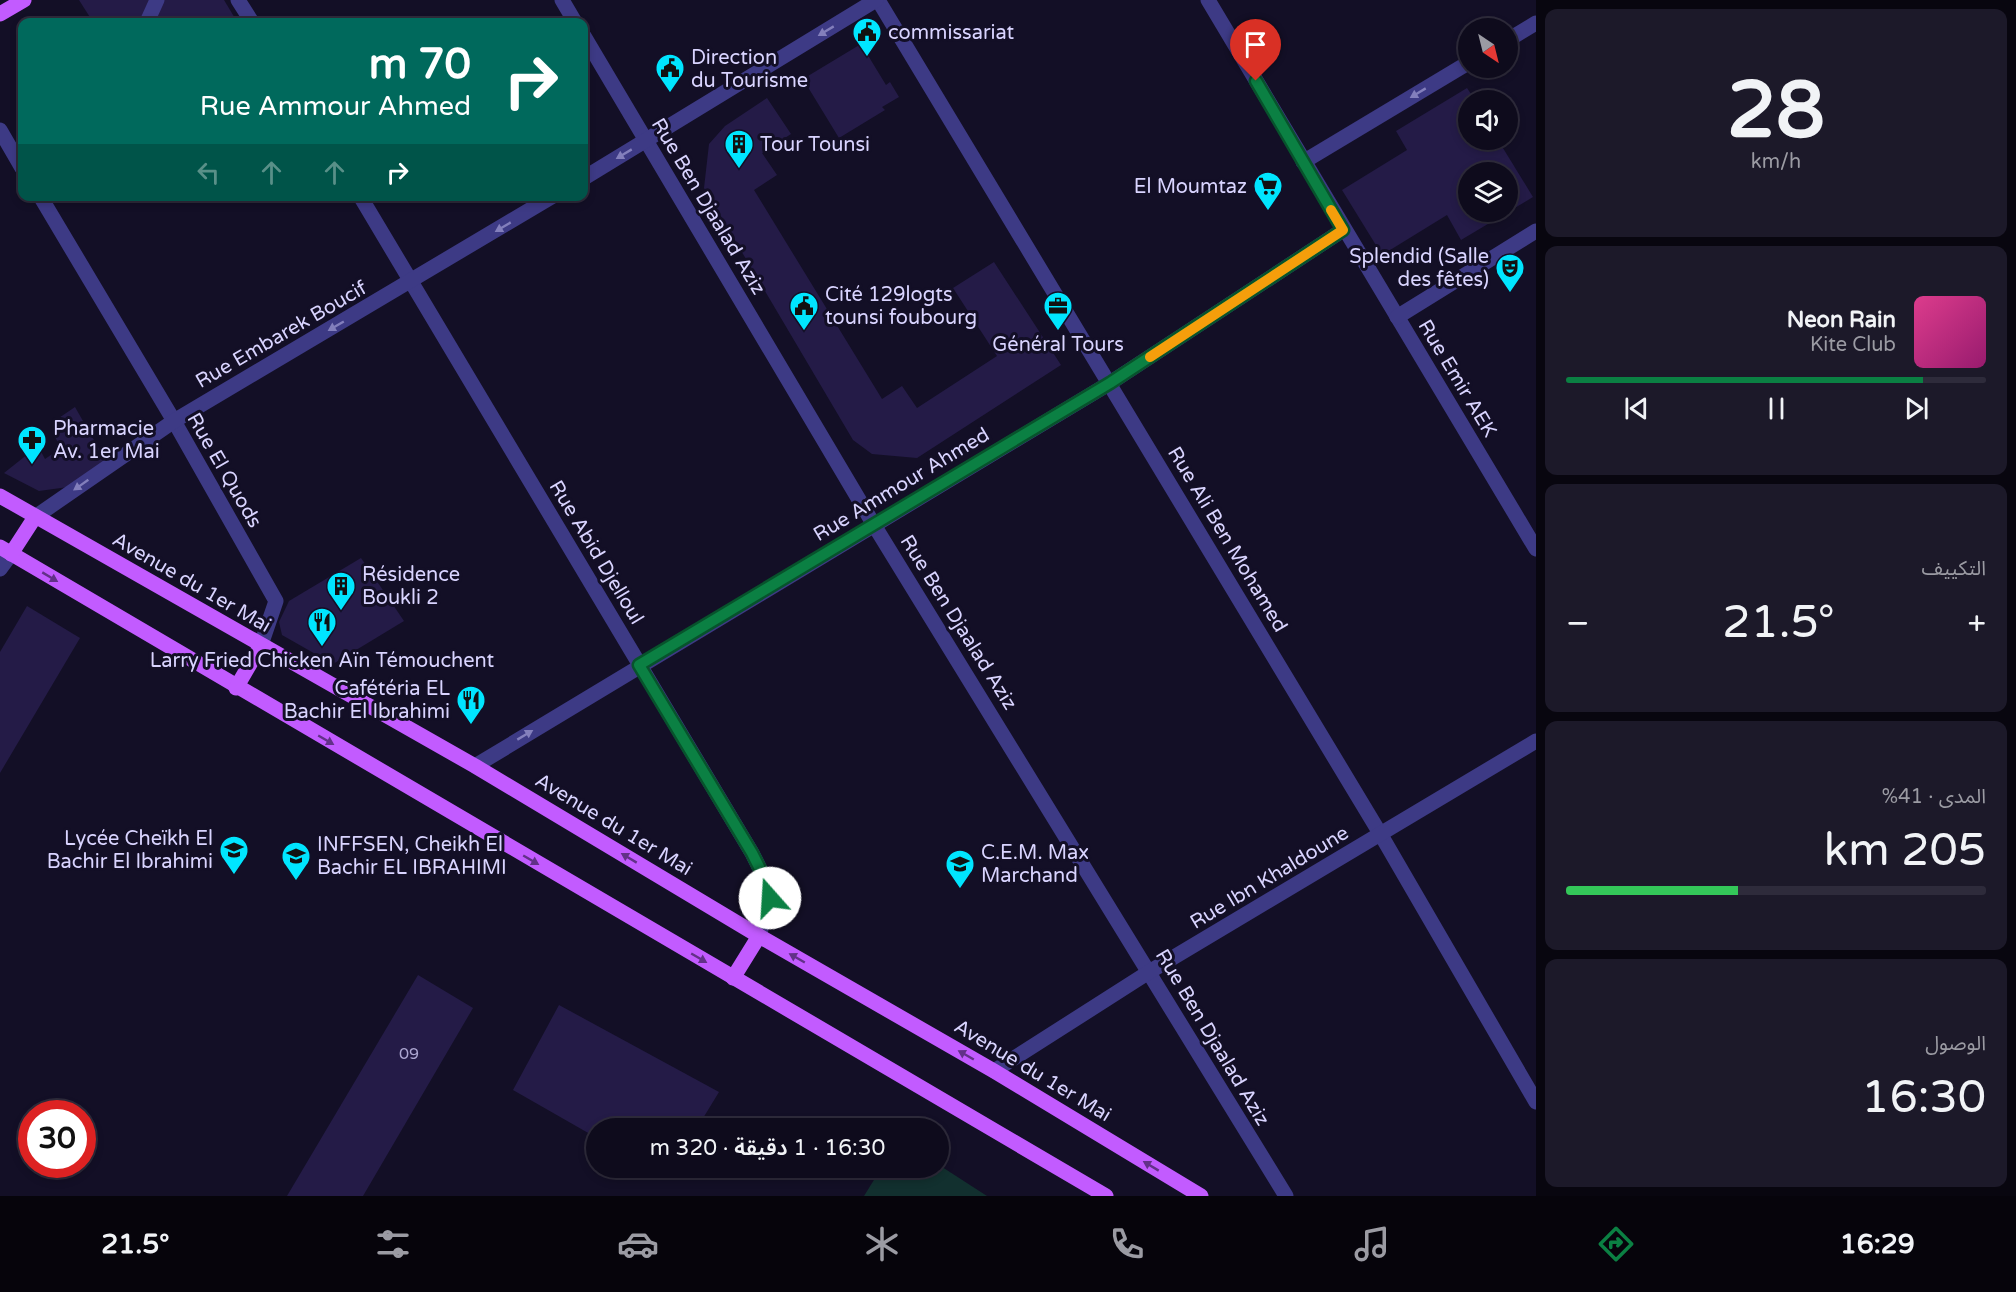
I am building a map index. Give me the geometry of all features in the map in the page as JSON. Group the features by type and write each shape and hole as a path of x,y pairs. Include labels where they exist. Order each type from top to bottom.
{"main road":[{"path":"0,14 24,0"},
{"name":"Avenue du 1er Mai","path":"0,496 475,766 759,936 994,1071 1201,1196"},
{"path":"35,517 6,550 236,688 1106,1196"},
{"path":"236,688 261,645"},
{"path":"733,978 759,936"}],"street":[{"path":"149,18 157,0"},
{"path":"238,0 249,18"},
{"path":"562,0 573,18"},
{"path":"588,176 877,0"},
{"name":"Rue Ali Ben Mohamed","path":"877,0 1381,835 1536,1102"},
{"name":"Rue Emir AEK","path":"1208,0 1343,230 1536,549"},
{"path":"1518,34 1536,23"},
{"name":"Rue Ben Djaalad Aziz","path":"588,43 874,525 1286,1196"},
{"path":"1303,162 1458,69"},
{"path":"0,130 18,161"},
{"name":"Rue El Quods","path":"43,201 174,422 276,601 261,645"},
{"name":"Rue Abid Djelloul","path":"363,201 766,881 770,898 759,936"},
{"name":"Rue Embarek Boucif","path":"35,517 174,422 546,201"},
{"name":"Rue Ammour Ahmed","path":"475,766 1110,383 1343,230"},
{"path":"1397,317 1536,231"},
{"path":"0,569 6,550"},
{"name":"Rue Ibn Khaldoune","path":"994,1071 1149,972 1536,741"}],"green space":[{"path":"949,1171 987,1196 864,1196 875,1178 949,1178"}],"building":[{"path":"79,0 224,0 235,18 90,18"},
{"path":"861,44 886,85 890,82 899,97 882,107 885,110 839,138 803,79"},
{"path":"1458,93 1458,150 1504,150 1512,162 1458,162 1458,222 1491,222 1461,240 1447,215 1382,255 1342,190 1407,150 1396,131"},
{"path":"767,98 791,134 762,153 777,175 754,190 882,399 902,386 917,408 997,356 953,288 994,262 1061,365 917,458 872,454 853,440 704,188 709,144 725,126"},
{"path":"1518,173 1533,197 1518,206"},
{"path":"75,407 107,463 68,487 39,491 4,473 38,446 45,459 61,448 54,435 64,431 53,422"},
{"name":"Résidence Boukli 2","path":"361,558 404,621 333,664 282,635 279,622 289,601"},
{"path":"27,606 80,638 0,773 0,652"},
{"path":"418,975 473,1008 363,1196 287,1196"},
{"path":"559,1005 719,1092 703,1118 586,1118 586,1132 513,1090"}],"slow traffic":[{"path":"1150,357 1343,230 1331,210"}],"place":[{"name":"commissariat","path":"867,58"},
{"name":"Direction du Tourisme","path":"670,94"},
{"name":"Tour Tounsi","path":"739,170"},
{"name":"El Moumtaz","path":"1268,212"},
{"name":"Splendid (Salle des fêtes)","path":"1510,294"},
{"name":"Cité 129logts tounsi foubourg","path":"804,332"},
{"name":"Général Tours","path":"1058,332"},
{"name":"Pharmacie Av. 1er Mai","path":"32,466"},
{"name":"Résidence Boukli 2","path":"341,612"},
{"name":"Larry Fried Chicken Aïn Témouchent","path":"322,648"},
{"name":"Cafétéria EL Bachir El Ibrahimi","path":"471,726"},
{"name":"Lycée Cheïkh El Bachir El Ibrahimi","path":"234,876"},
{"name":"INFFSEN, Cheikh El Bachir EL IBRAHIMI","path":"296,882"},
{"name":"C.E.M. Max Marchand","path":"960,890"}],"route":[{"path":"770,898 766,881 752,853 639,665 1110,383 1343,230 1256,81"}]}
